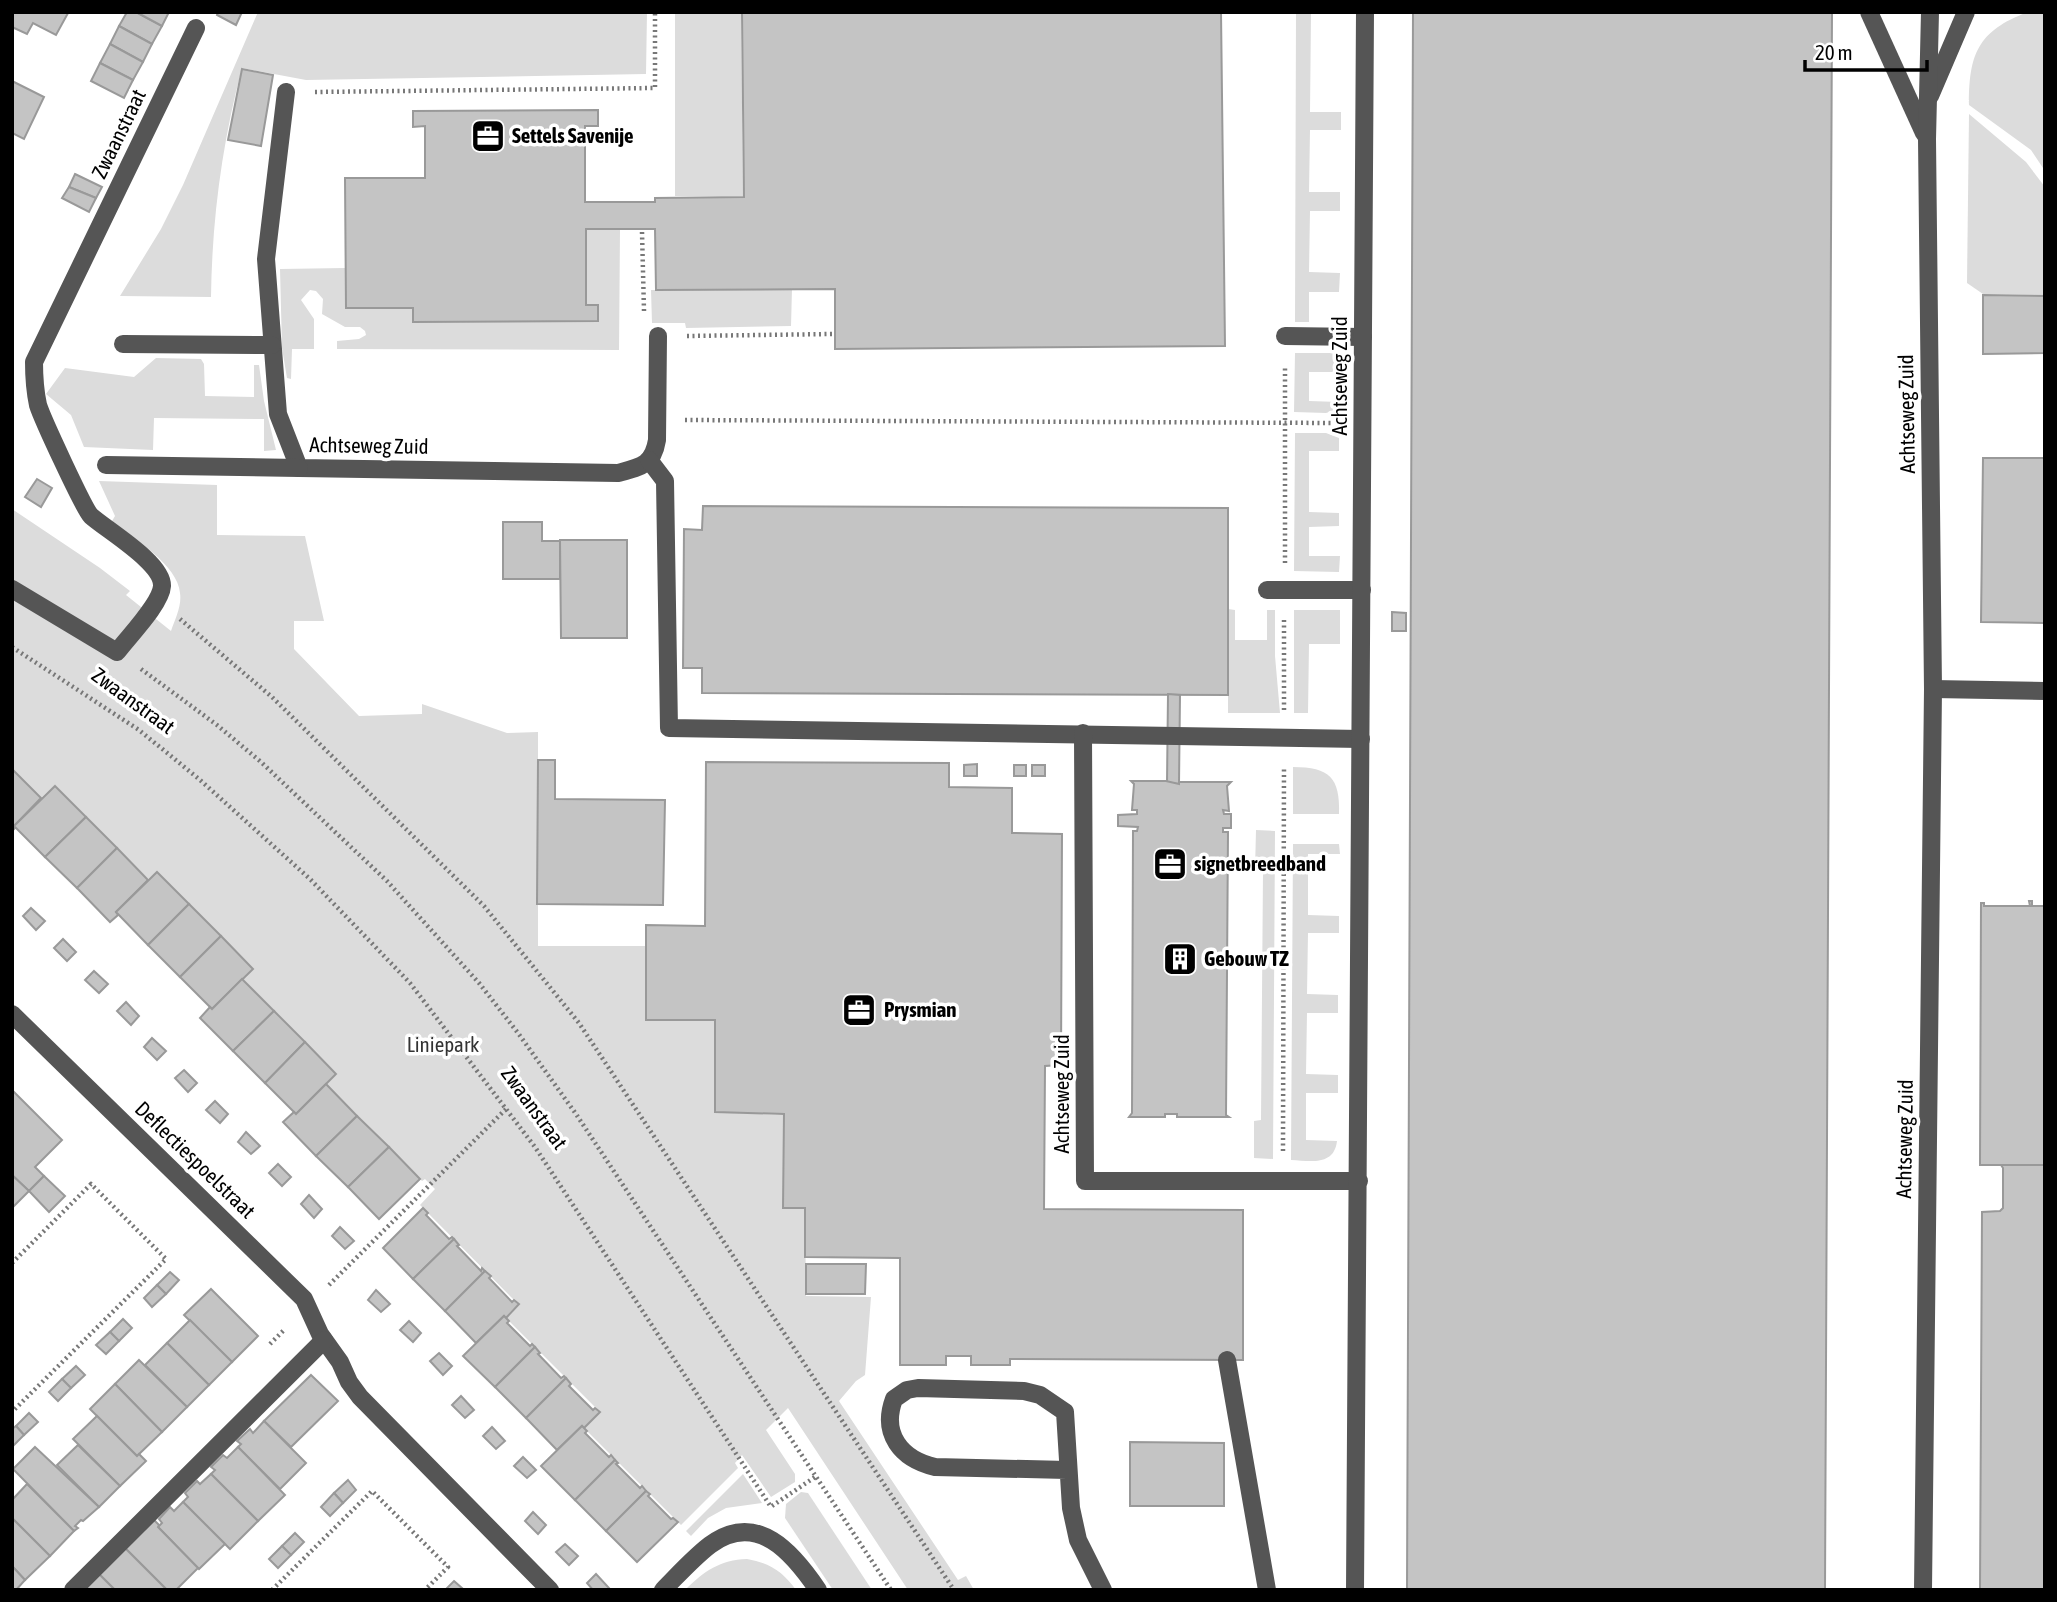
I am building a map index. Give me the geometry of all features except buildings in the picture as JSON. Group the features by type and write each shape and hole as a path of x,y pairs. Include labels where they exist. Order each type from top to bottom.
{"street":[{"name":"Achtseweg Zuid","path":"1356,1590 1365,12"},
{"name":"Achtseweg Zuid","path":"1869,12 1927,139"},
{"name":"Achtseweg Zuid","path":"1923,1590 1933,689 1927,139 1930,12"},
{"name":"Achtseweg Zuid","path":"1927,103 1966,12"},
{"name":"Zwaanstraat","path":"12,589 117,652 158,600 162,586 157,571 88,513 39,409 34,388 34,362 196,27"},
{"name":"Achtseweg Zuid","path":"286,92 266,259 278,414 299,468 618,473 642,466 649,460"},
{"path":"658,336 658,420 655,452 649,460 665,481 669,728 1361,739"},
{"path":"1285,336 1363,337"},
{"path":"123,344 272,345"},
{"path":"106,465 299,468"},
{"path":"1267,590 1362,590"},
{"path":"1933,689 2045,691"},
{"name":"Achtseweg Zuid","path":"1083,733 1085,1181 1359,1181"},
{"name":"Deflectiespoelstraat","path":"15,1022 177,1174 309,1305 324,1340 360,1398 550,1590"},
{"path":"73,1590 324,1340"},
{"path":"1227,1360 1267,1590"},
{"path":"1067,1470 935,1467 918,1462 905,1454 895,1440 891,1406 899,1395 918,1388 1024,1391 1040,1395 1065,1412 1071,1508 1078,1540 1103,1590"},
{"path":"663,1590 712,1544 738,1533 750,1532 763,1535 785,1549 802,1565 818,1590"}],"path":[{"path":"286,92 655,88 655,12"},
{"path":"642,232 643,308 658,336 833,334"},
{"path":"658,420 1363,424"},
{"path":"158,600 272,697 484,906 571,1013 954,1590"},
{"name":"Zwaanstraat","path":"12,647 139,730 245,819 310,879 410,983 507,1108 593,1232 772,1506"},
{"name":"Zwaanstraat","path":"117,652 261,762 387,881 479,983 518,1032 576,1114 891,1590"},
{"path":"270,1344 507,1108"},
{"path":"12,1263 91,1184 166,1259 12,1412"},
{"path":"763,1535 772,1506 815,1477"},
{"path":"272,1590 372,1491 448,1567 425,1590"}],"green space":[{"path":"258,12 647,12 646,74 306,80 242,68 219,182 211,297 120,296 161,229 183,185"},
{"path":"675,12 741,12 743,196 675,196"},
{"path":"1296,12 1341,12 1311,13 1310,112 1341,112 1341,130 1310,130 1309,192 1340,192 1340,211 1310,211 1309,272 1340,273 1339,292 1309,292 1309,322 1295,322"},
{"path":"2028,12 2045,12 2045,171 2031,150 1969,105 1971,72 1979,47 1997,28"},
{"path":"1969,114 2026,162 2045,187 2045,295 1983,294 1967,283"},
{"path":"586,230 620,230 619,350 337,349 337,341 359,339 366,335 365,331 360,327 345,327 322,314 323,299 316,291 310,290 301,300 314,319 314,349 292,349 291,379 287,378 282,348 280,269 345,268 346,309 413,308 413,322 599,321 599,305 587,305"},
{"path":"792,289 791,326 686,328 685,323 652,323 651,290"},
{"path":"1295,353 1339,353 1339,372 1309,372 1309,401 1339,402 1339,409 1326,413 1294,412"},
{"path":"156,358 201,359 204,364 205,396 254,397 254,365 259,365 264,401 276,450 264,451 264,419 154,418 153,450 84,447 71,415 46,394 65,368 134,377"},
{"path":"1295,433 1326,433 1339,438 1339,451 1309,451 1309,512 1339,513 1339,526 1309,527 1309,556 1340,556 1339,572 1294,571"},
{"name":"Liniepark","path":"99,481 217,485 217,535 305,536 324,621 294,621 294,649 359,716 422,714 422,704 507,733 538,732 538,946 645,946 646,1020 715,1020 715,1112 783,1115 783,1208 805,1208 806,1296 871,1297 865,1375 856,1381 839,1401 958,1580 966,1576 974,1590 908,1590 788,1408 766,1430 795,1474 795,1482 771,1497 742,1455 735,1463 738,1468 681,1525 584,1428 600,1412 506,1318 519,1305 420,1205 435,1189 425,1179 422,1181 326,1084 337,1074 243,979 253,969 157,872 148,879 55,785 41,798 12,769 12,509 130,591 126,595 171,631 178,612 180,593 171,572 153,553 112,521 115,516"},
{"path":"1228,609 1235,610 1235,640 1267,640 1267,610 1275,610 1275,656 1280,713 1228,713"},
{"path":"1294,610 1340,610 1340,644 1309,644 1308,713 1294,713"},
{"path":"1293,767 1316,769 1330,777 1337,791 1339,814 1293,814"},
{"path":"1256,830 1275,831 1273,1159 1254,1158 1254,1121 1261,1120 1263,871 1255,870"},
{"path":"1293,844 1339,844 1340,854 1308,854 1308,915 1339,916 1339,933 1308,933 1307,994 1338,995 1338,1013 1307,1013 1306,1074 1338,1075 1338,1093 1306,1093 1306,1140 1337,1141 1331,1155 1314,1161 1291,1160"},
{"path":"743,1474 762,1503 726,1508 708,1518 691,1536 686,1531"},
{"path":"801,1492 808,1493 872,1590 833,1590 785,1518 786,1504"},
{"path":"747,1559 775,1569 796,1590 685,1590 713,1568"}],"place":[{"name":"Settels Savenije","path":"488,136"},
{"name":"signetbreedband","path":"1170,864"},
{"name":"Gebouw TZ","path":"1180,959"},
{"name":"Prysmian","path":"859,1010"}]}
